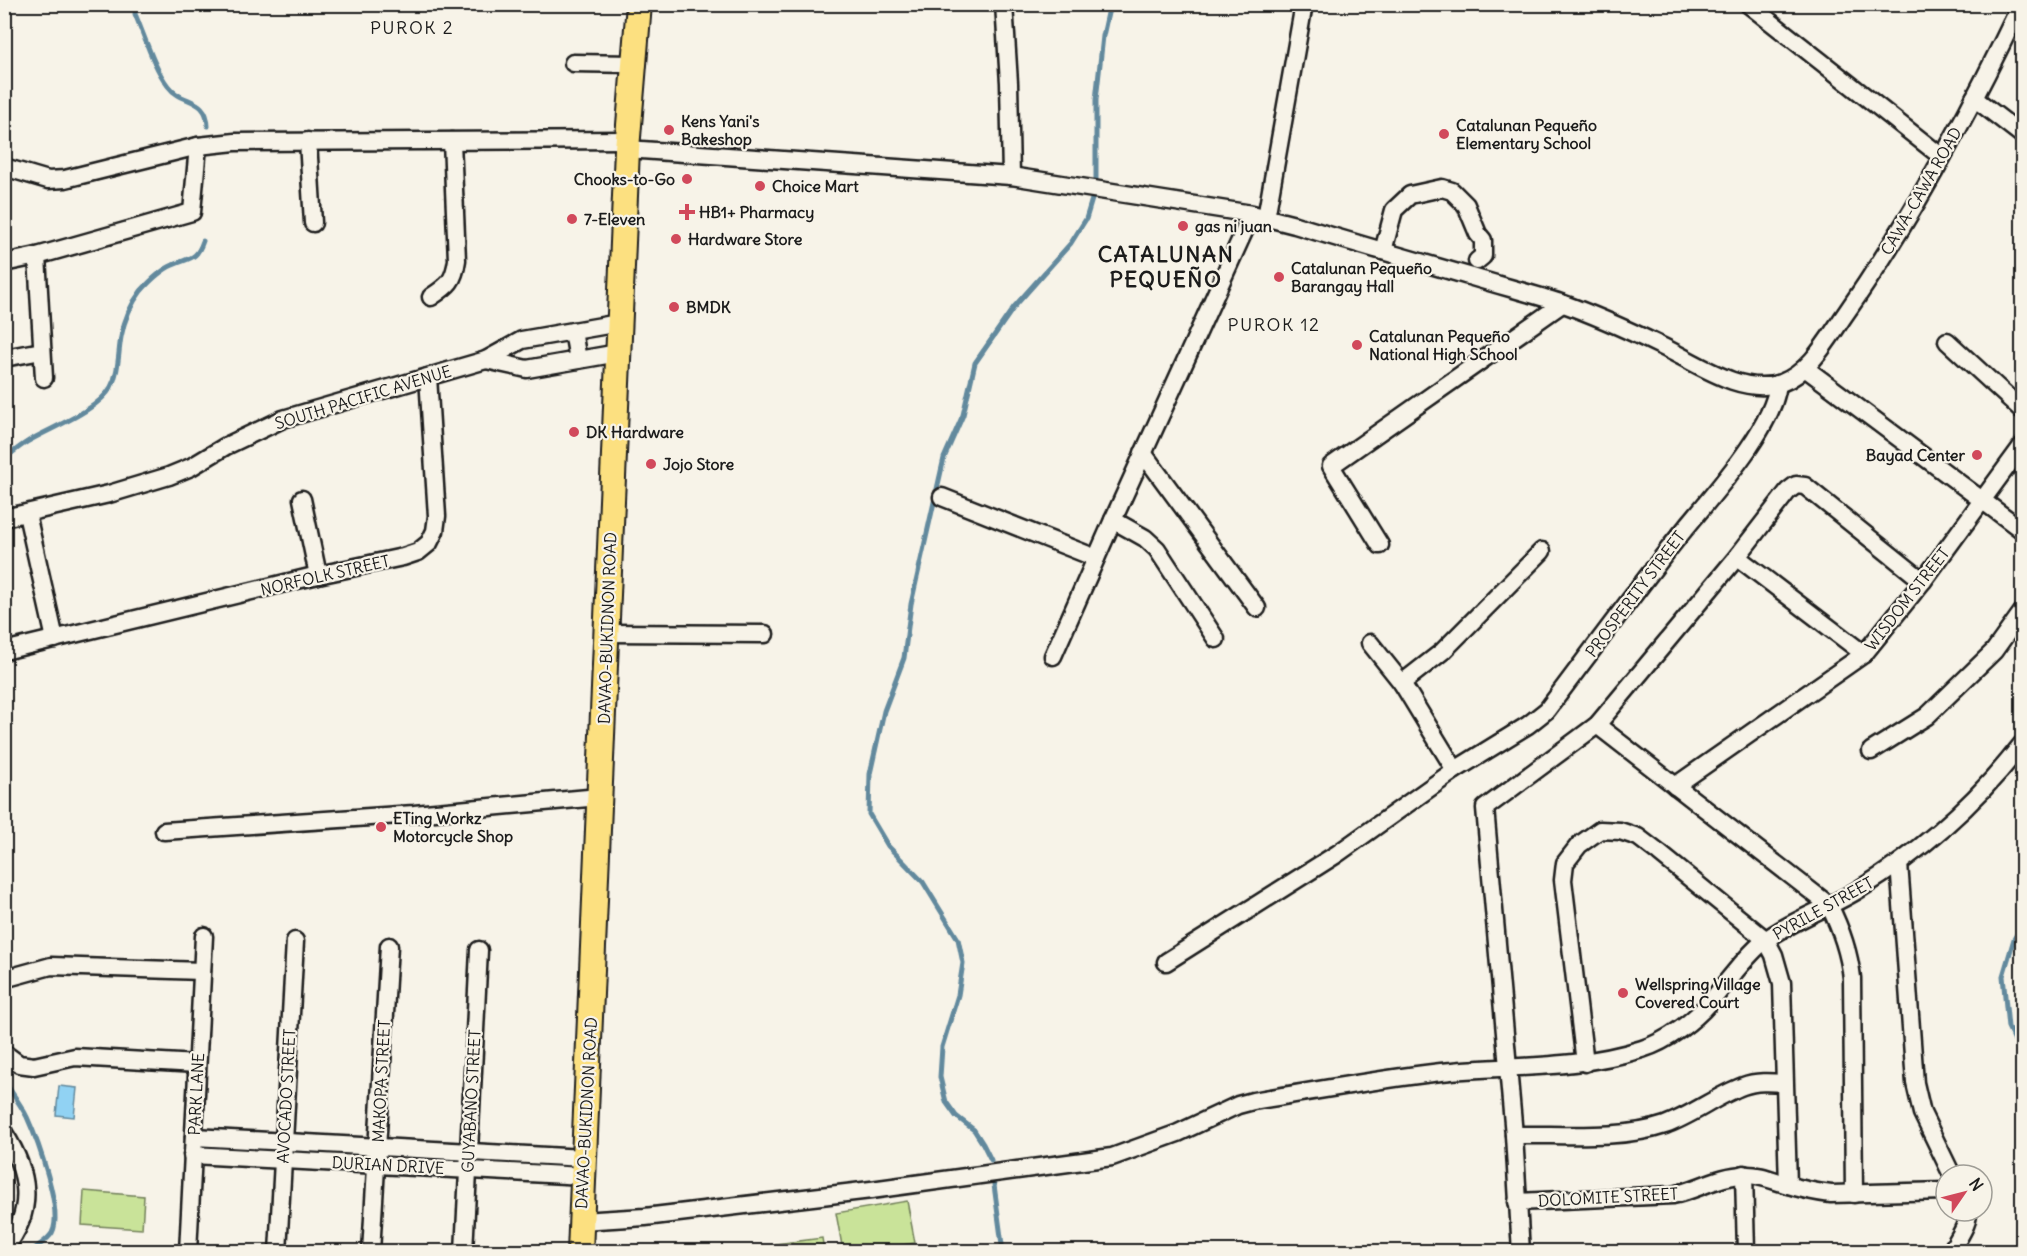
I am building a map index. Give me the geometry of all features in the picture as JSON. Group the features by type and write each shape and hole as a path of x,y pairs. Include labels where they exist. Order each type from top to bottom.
{"highway":[{"name":"DAVAO-BUKIDNON ROAD","path":"580,1251 627,145 639,4"}],"street":[{"path":"1004,4 1011,176"},
{"path":"1053,656 1143,453 1259,216 1304,4"},
{"path":"1748,4 1942,157"},
{"name":"CAWA-CAWA ROAD","path":"1805,368 1862,290 1895,239 1974,98 2021,4"},
{"path":"573,63 634,64"},
{"path":"1974,98 2022,135"},
{"path":"308,141 313,224"},
{"path":"431,297 449,284 455,274 457,260 452,141"},
{"path":"4,167 48,180 64,179 198,146 235,142 452,141 627,145 1011,176 1259,216 1352,251 1383,251 1475,269 1659,345 1728,380 1744,385 1778,384 1805,368 2022,530"},
{"path":"4,263 37,256 192,212 198,146"},
{"path":"1383,251 1394,210 1410,195 1442,188 1452,191 1461,198 1470,213 1478,234 1474,237 1475,269"},
{"path":"37,256 44,378"},
{"path":"1380,545 1331,466 1562,304"},
{"name":"SOUTH PACIFIC AVENUE","path":"4,518 169,476 283,419 486,360 522,340 619,323"},
{"path":"573,331 578,360"},
{"path":"1947,341 2022,410"},
{"path":"4,358 42,351"},
{"name":"SOUTH PACIFIC AVENUE","path":"486,360 527,369 618,353"},
{"name":"NORFOLK STREET","path":"4,651 418,552 429,543 435,531 437,516 428,377"},
{"name":"PROSPERITY STREET","path":"1166,962 1337,854 1455,770 1528,725 1547,710 1740,460 1769,417 1778,384"},
{"name":"WISDOM STREET","path":"1675,786 1864,654 1923,581 2022,446"},
{"path":"1143,453 1257,608"},
{"path":"1521,1251 1514,1135 1485,808 1597,725 1737,557 1788,491 1796,485 1801,484 1923,581"},
{"path":"942,497 1096,558"},
{"path":"302,499 318,575"},
{"path":"27,514 55,639"},
{"path":"1113,520 1145,538 1157,549 1216,639"},
{"path":"1402,683 1443,651 1542,551"},
{"path":"1737,557 1864,654"},
{"path":"1871,751 1927,716 1994,651 2022,612"},
{"path":"606,633 765,634"},
{"path":"1370,643 1402,683 1455,770"},
{"path":"1597,725 1829,905 1850,955 1852,978 1854,1194"},
{"name":"PYRILE STREET","path":"581,1221 645,1217 819,1197 1112,1157 1178,1133 1238,1105 1253,1101 1440,1072 1585,1063 1617,1057 1646,1048 1668,1037 1686,1024 1710,1002 1751,952 1766,940 1787,926 1855,892 1899,863 1939,831 1976,798 2022,745"},
{"path":"164,831 414,814 599,797"},
{"path":"1585,1063 1563,880 1565,863 1579,845 1600,830 1620,831 1638,837 1766,940 1777,962 1782,983 1788,1185"},
{"path":"1899,863 1915,1083 1922,1113 1946,1163"},
{"name":"PARK LANE","path":"188,1251 204,936"},
{"name":"AVOCADO STREET","path":"278,1251 295,941"},
{"name":"MAKOPA STREET","path":"371,1251 389,946"},
{"name":"GUYABANO STREET","path":"464,1251 479,950"},
{"path":"4,980 51,966 202,970"},
{"path":"4,1053 19,1064 34,1066 75,1056 197,1064"},
{"path":"1514,1135 1617,1134 1640,1131 1664,1125 1692,1113 1743,1086 1758,1082 1784,1083"},
{"path":"4,1132 17,1153 24,1171 26,1187 26,1201 21,1217 16,1231 4,1249"},
{"name":"DURIAN DRIVE","path":"194,1137 528,1155 584,1167"},
{"name":"DURIAN DRIVE","path":"192,1155 527,1172 584,1167"},
{"path":"527,1172 528,1155"},
{"path":"1744,1174 1746,1251"},
{"name":"DOLOMITE STREET","path":"1517,1202 1673,1195 1744,1174 1814,1192 1854,1194 1934,1191"},
{"path":"1951,1251 1966,1223"}],"green space":[{"path":"84,1191 144,1196 142,1229 82,1225"},
{"path":"907,1201 915,1243 864,1251 843,1251 836,1213"},
{"path":"822,1238 824,1251 777,1251 776,1244"}],"water":[{"path":"59,1086 77,1088 74,1117 56,1115"}],"waterway":[{"path":"136,4 135,14 163,78 174,92 199,105 207,116 208,126"},
{"path":"1096,180 1096,100 1103,36 1110,4"},
{"path":"991,1160 974,1130 956,1116 946,1102 940,1077 942,1047 958,995 963,963 958,939 923,882 888,846 869,814 870,774 884,711 904,658 911,604 944,458 963,415 975,363 1014,307 1071,243 1086,219 1092,199"},
{"path":"4,459 27,442 85,411 105,396 114,381 124,325 137,296 164,270 192,258 203,241"},
{"path":"2022,926 2014,939 2003,976 2008,1027 2022,1056"},
{"path":"4,1081 27,1117 37,1141 48,1175 55,1209 52,1233 31,1252"},
{"path":"994,1185 1003,1252"}],"place":[{"name":"Kens Yani's Bakeshop","path":"669,130"},
{"name":"Catalunan Pequeño Elementary School","path":"1444,134"},
{"name":"Chooks-to-Go","path":"687,179"},
{"name":"Choice Mart","path":"760,186"},
{"name":"HB1+ Pharmacy","path":"687,212"},
{"name":"7-Eleven","path":"572,219"},
{"name":"gas ni juan","path":"1183,226"},
{"name":"Hardware Store","path":"676,239"},
{"name":"Catalunan Pequeño Barangay Hall","path":"1279,277"},
{"name":"BMDK","path":"674,307"},
{"name":"Catalunan Pequeño National High School","path":"1357,345"},
{"name":"DK Hardware","path":"574,432"},
{"name":"Bayad Center","path":"1977,455"},
{"name":"Jojo Store","path":"651,464"},
{"name":"ETing Workz Motorcycle Shop","path":"381,827"},
{"name":"Wellspring Village Covered Court","path":"1623,993"}],"district":[{"name":"PUROK 2","path":"412,28"},
{"name":"CATALUNAN PEQUEÑO","path":"1166,266"},
{"name":"PUROK 12","path":"1274,325"}]}
